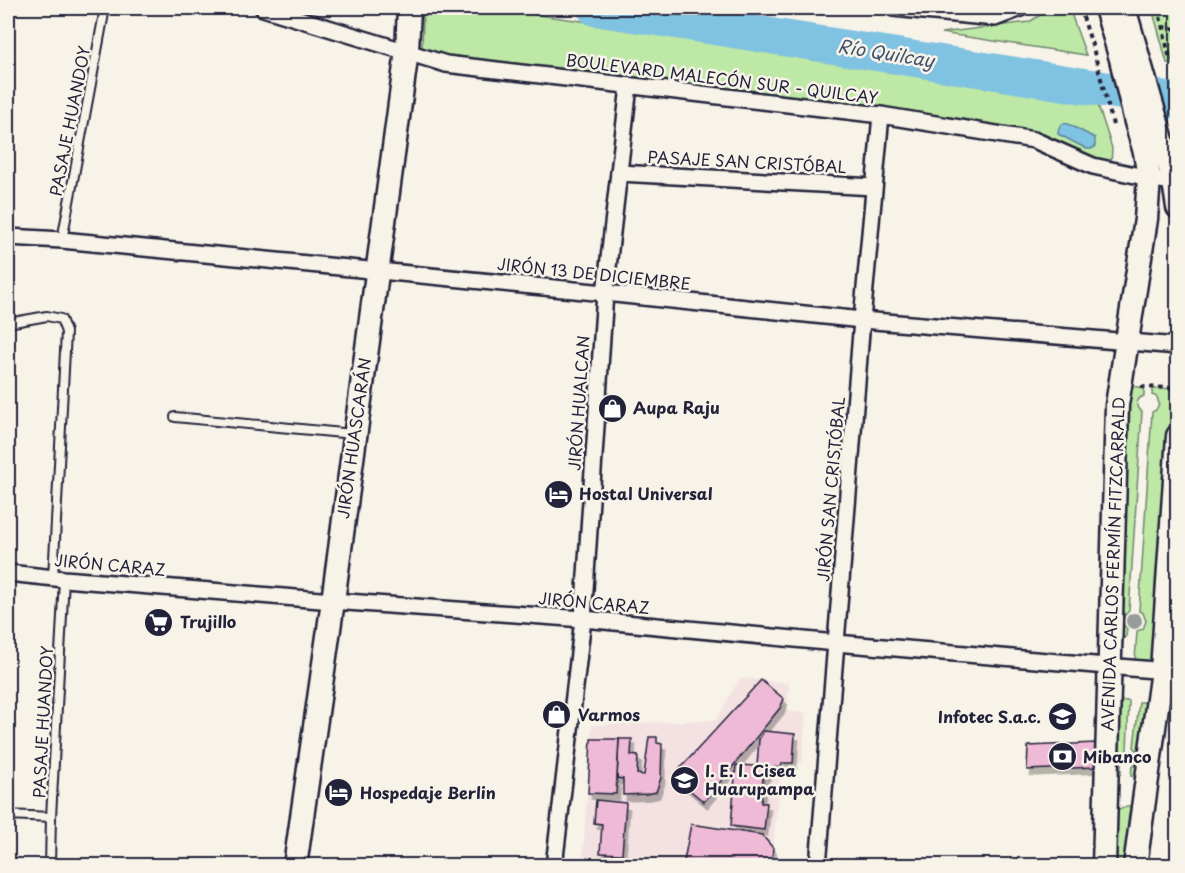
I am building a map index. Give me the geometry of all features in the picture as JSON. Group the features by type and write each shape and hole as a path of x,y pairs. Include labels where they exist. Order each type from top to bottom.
{"main road":[{"name":"JIRÓN HUASCARÁN","path":"295,866 407,51 409,8"},
{"path":"1106,8 1130,59"},
{"path":"1124,8 1130,59 1146,122 1176,183 1178,207"},
{"name":"AVENIDA CARLOS FERMÍN FITZCARRALD","path":"1104,866 1116,405 1146,219 1149,178 1144,152 1146,122"},
{"path":"1135,866 1170,671 1175,430"}],"street":[{"name":"BOULEVARD MALECÓN SUR - QUILCAY","path":"263,8 446,64 881,115 1034,140 1093,166 1176,183"},
{"path":"893,8 995,18 1021,8"},
{"name":"JIRÓN HUALCAN","path":"554,866 583,619 605,293 629,86"},
{"name":"JIRÓN SAN CRISTÓBAL","path":"818,866 881,115"},
{"name":"PASAJE SAN CRISTÓBAL","path":"619,173 874,187"},
{"name":"JIRÓN 13 DE DICIEMBRE","path":"8,237 62,240 862,320 1178,346"},
{"name":"JIRÓN CARAZ","path":"8,573 58,579 583,619 1170,671"}],"lane":[{"name":"PASAJE HUANDOY","path":"62,240 105,8"},
{"name":"PASAJE HUANDOY","path":"8,323 47,316 62,320 66,332 50,866"},
{"path":"175,417 355,434"},
{"path":"8,816 51,817"}],"path":[{"path":"1080,8 1114,127"},
{"path":"1158,8 1170,59 1178,60"},
{"path":"1162,27 1178,29"},
{"path":"1120,383 1144,388 1176,388 1175,430"}],"shaded area":[{"name":"I. E. I. Cisea Huarupampa","path":"740,678 789,683 787,711 806,713 802,764 782,763 771,865 582,866 592,725 716,720"}],"green space":[{"path":"1052,8 1069,8 1086,55 941,33 1029,22"},
{"path":"1152,8 1177,8 1177,65 1167,63"},
{"path":"423,12 532,14 911,67 1008,83 1098,105 1112,148 1111,165 1045,137 873,106 448,60 422,51"},
{"path":"1121,384 1144,388 1144,396 1137,403 1142,412 1129,611 1123,620 1127,629 1126,636 1110,655"},
{"path":"1174,388 1162,661 1135,660 1137,631 1143,629 1146,621 1143,613 1139,611 1152,412 1159,404 1157,397 1152,395 1153,389"},
{"path":"1110,700 1129,701 1127,751 1121,754 1121,774 1108,777"},
{"path":"1139,702 1157,702 1146,777 1131,776 1132,766 1138,765 1139,753 1134,747"},
{"path":"1143,801 1132,865 1107,865 1106,814"}],"water":[{"path":"1064,123 1095,138 1095,147 1087,149 1058,134 1059,128"}],"building":[{"path":"761,680 784,699 780,708 704,802 673,776"},
{"path":"764,731 795,734 793,763 782,763 781,768 773,767 763,778 761,803 767,803 764,830 731,826 736,765 757,766 759,739"},
{"path":"649,737 657,737 657,743 662,744 661,778 656,792 623,795 623,779 617,778 619,739 632,739 631,755 638,756 637,774 644,775"},
{"path":"591,739 619,739 616,794 588,793"},
{"name":"Mibanco","path":"1096,743 1096,767 1027,770 1028,746"},
{"path":"596,800 626,803 622,854 600,853 602,824 594,823"},
{"path":"691,824 762,835 773,848 771,865 716,866 684,861"},
{"path":"590,859 630,862 629,866 590,866"}],"waterway":[{"name":"Río Quilcay","path":"595,8 1178,101"}],"place":[{"name":"Aupa Raju","path":"612,408"},
{"name":"Hostal Universal","path":"558,494"},
{"name":"Trujillo","path":"159,622"},
{"name":"Varmos","path":"557,715"},
{"name":"Infotec S.a.c.","path":"1062,717"},
{"name":"Mibanco","path":"1062,757"},
{"name":"I. E. I. Cisea Huarupampa","path":"684,780"},
{"name":"Hospedaje Berlin","path":"339,793"}]}
